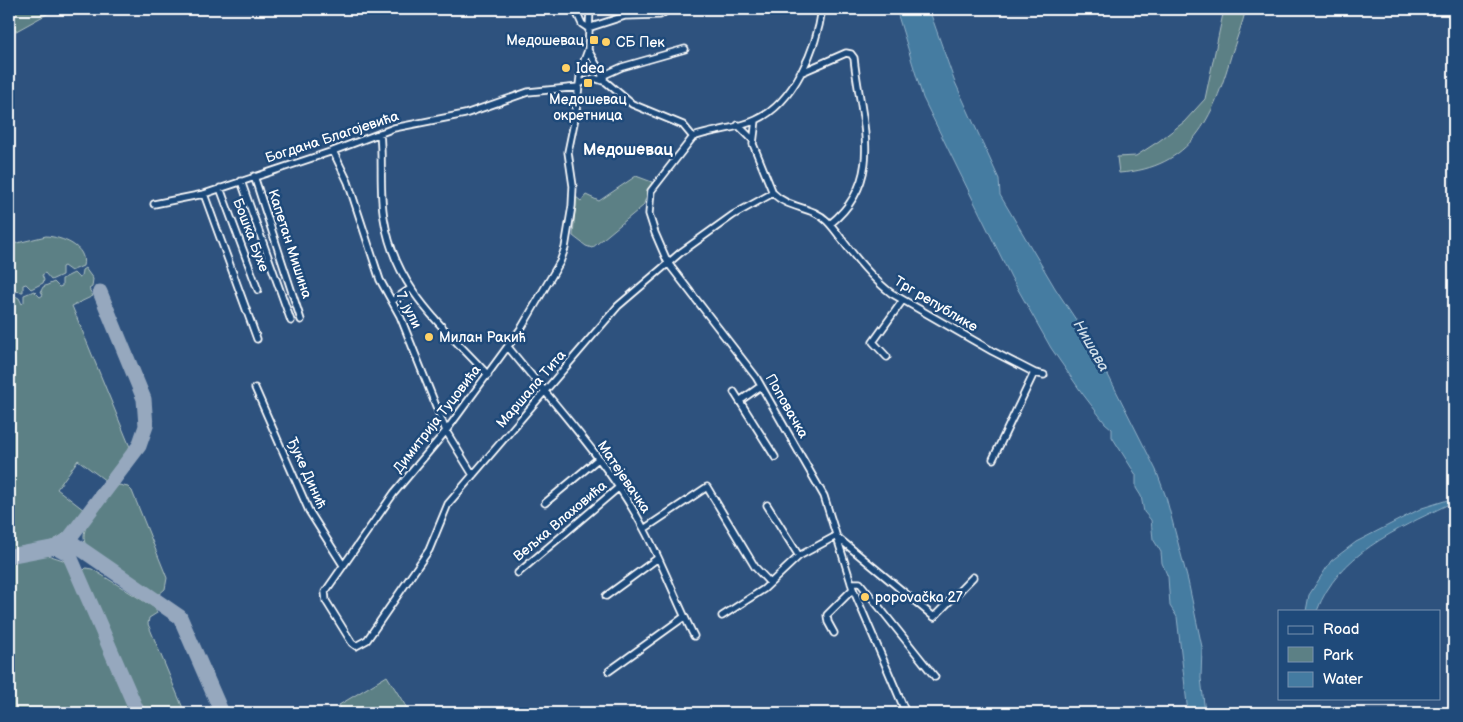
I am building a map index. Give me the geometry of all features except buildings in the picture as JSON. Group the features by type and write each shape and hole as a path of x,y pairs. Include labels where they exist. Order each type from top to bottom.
{"street":[{"path":"574,9 582,24 588,28"},
{"path":"587,79 582,74 588,50 590,9"},
{"path":"588,28 625,16 660,14 669,9"},
{"path":"588,50 606,82 632,104 683,125 693,137 756,120 781,102 800,72 817,39 822,9"},
{"path":"580,85 587,79 594,78 600,74 685,49"},
{"path":"800,72 846,53 851,54 854,58 867,133 864,176 847,209 830,224"},
{"path":"584,64 589,62 595,63"},
{"name":"Димитрија Туцовића","path":"356,646 348,638 325,596 325,592 394,493 446,431 488,375 548,286 565,248 573,195 568,152 582,74"},
{"path":"594,78 606,82"},
{"name":"Богдана Благојевића","path":"154,204 204,194 333,151 394,128 466,114 528,92 580,85"},
{"path":"752,139 756,120"},
{"path":"738,125 752,139 773,193"},
{"path":"380,133 384,219 394,257 410,289 488,375"},
{"name":"Поповачка","path":"693,137 650,194 652,224 668,263 713,319 761,386 824,496 852,586 906,713"},
{"name":"7. јули","path":"333,151 348,182 380,280 400,316 446,431 473,475"},
{"name":"Капетан Мишина","path":"254,176 301,320"},
{"path":"241,181 291,321"},
{"name":"Бошка Бухе","path":"220,188 258,290"},
{"name":"Трг републике","path":"773,193 785,203 814,213 830,224 877,280 903,300 1034,373 1044,375"},
{"name":"Маршала Тита","path":"356,646 367,640 429,550 448,504 618,306 668,263 733,215 773,193"},
{"path":"204,194 257,338"},
{"path":"392,301 410,289"},
{"path":"887,357 877,349 873,342 903,300"},
{"name":"Матејевачка","path":"508,347 598,459 618,488 644,529 694,636"},
{"path":"993,459 1034,373"},
{"path":"741,400 761,386"},
{"name":"Ђуке Динић","path":"255,388 309,511 343,565"},
{"path":"734,392 741,400 775,457"},
{"path":"545,503 598,459"},
{"path":"644,529 707,487 756,567 770,583"},
{"name":"Вељка Влаховића","path":"518,573 618,488"},
{"path":"767,504 799,556"},
{"path":"722,616 770,583 799,556 836,536 934,616 973,577"},
{"path":"606,596 658,558"},
{"path":"834,633 828,622 827,615 852,586 860,584 935,677"},
{"path":"609,670 684,617"}],"green space":[{"path":"9,9 56,9 9,35"},
{"path":"1224,9 1246,9 1224,79 1207,119 1196,136 1182,150 1165,161 1144,169 1119,173 1117,157 1136,156 1159,141 1184,122 1205,99"},
{"path":"636,176 652,182 643,206 592,248 586,246 573,236 576,197 581,201 586,195 599,201"},
{"path":"46,236 59,238 77,248 83,259 83,266 71,271 64,266 62,267 62,275 51,280 45,273 42,275 43,283 31,289 26,284 23,285 23,292 12,291 9,287 9,245"},
{"path":"85,268 93,279 92,287 89,289 93,296 72,306 130,447 106,481 78,460 57,489 84,510 75,522 68,530 52,540 9,550 9,293 19,298 22,304 24,302 24,295 34,291 40,297 43,295 41,291 43,287 54,282 59,287 62,286 62,279 74,273 79,278 81,277 82,270"},
{"path":"119,485 128,487 132,491 167,578 165,589 158,595 153,594 90,553 84,540 84,533 94,512"},
{"path":"45,554 63,560 70,568 131,713 9,713 9,561"},
{"path":"86,568 92,569 155,608 157,613 149,618 148,624 185,713 142,713 85,578 83,571"},
{"path":"387,676 410,713 344,713 339,705"}],"water":[{"name":"Нишава","path":"896,9 929,9 954,80 999,179 1000,195 1055,288 1094,347 1156,470 1166,497 1188,581 1202,647 1201,678 1205,713 1188,713 1177,617 1170,606 1168,577 1162,563 1161,552 1153,539 1151,520 1144,512 1141,496 1136,488 1136,475 1112,437 1112,429 1105,423 1082,393 1051,348 1011,277 923,98"},
{"path":"1454,498 1447,505 1389,534 1371,546 1339,574 1327,591 1318,610 1306,610 1309,595 1331,561 1356,542 1422,508"}],"taxiway":[{"path":"69,554 68,540 139,446 146,426 144,399 100,292"},
{"path":"56,547 68,540 180,617 222,713"},
{"path":"9,556 56,547 69,554 138,713"}],"place":[{"name":"Медошевац","path":"594,40"},
{"name":"СБ Пек","path":"606,42"},
{"name":"Idea","path":"566,68"},
{"name":"Медошевац окретница","path":"588,83"},
{"name":"Милан Ракић","path":"429,337"},
{"name":"popovačka 27","path":"865,597"}],"district":[{"name":"Медошевац","path":"628,150"}]}
